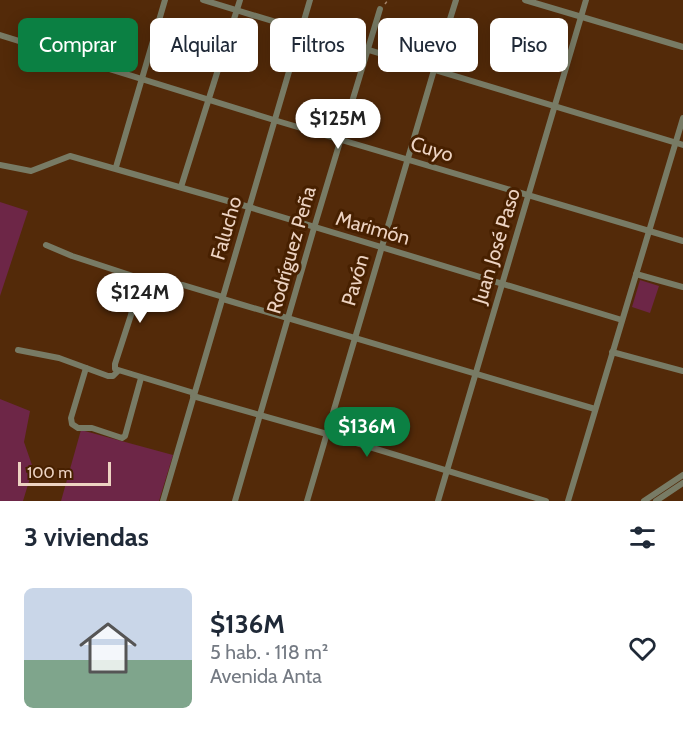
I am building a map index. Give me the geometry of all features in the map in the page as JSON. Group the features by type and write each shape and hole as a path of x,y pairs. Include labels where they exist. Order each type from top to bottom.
{"street":[{"path":"116,167 165,0"},
{"path":"203,0 270,20"},
{"path":"181,187 240,0"},
{"name":"Falucho","path":"305,18 310,0"},
{"name":"Pavón","path":"450,18 456,0"},
{"path":"525,0 683,47"},
{"name":"Juan José Paso","path":"438,501 586,0"},
{"name":"Rodríguez Peña","path":"235,501 380,9"},
{"name":"Cuyo","path":"0,35 274,120 683,241"},
{"path":"367,50 378,53"},
{"name":"Falucho","path":"163,500 288,72"},
{"name":"Pavón","path":"307,501 433,72"},
{"path":"441,72 683,145"},
{"path":"568,501 683,118"},
{"name":"Marimón","path":"0,165 32,171 70,156 116,167 622,320"},
{"path":"46,245 139,278 161,284 183,285 595,409"},
{"path":"636,274 683,287"},
{"path":"139,278 131,315 115,364 115,369 118,371 546,501"},
{"path":"18,350 59,358 111,377 118,371"},
{"path":"612,352 683,371"},
{"path":"86,368 71,418 72,424 78,428 92,429 122,438 125,436 141,378"},
{"path":"644,501 683,475"},
{"path":"656,501 683,483"}],"shaded area":[{"path":"0,202 28,211 0,296"},
{"path":"640,280 659,286 650,313 632,307"},
{"path":"0,399 30,411 24,442 33,468 23,501 0,501"},
{"path":"81,430 173,455 159,501 61,501"}]}
